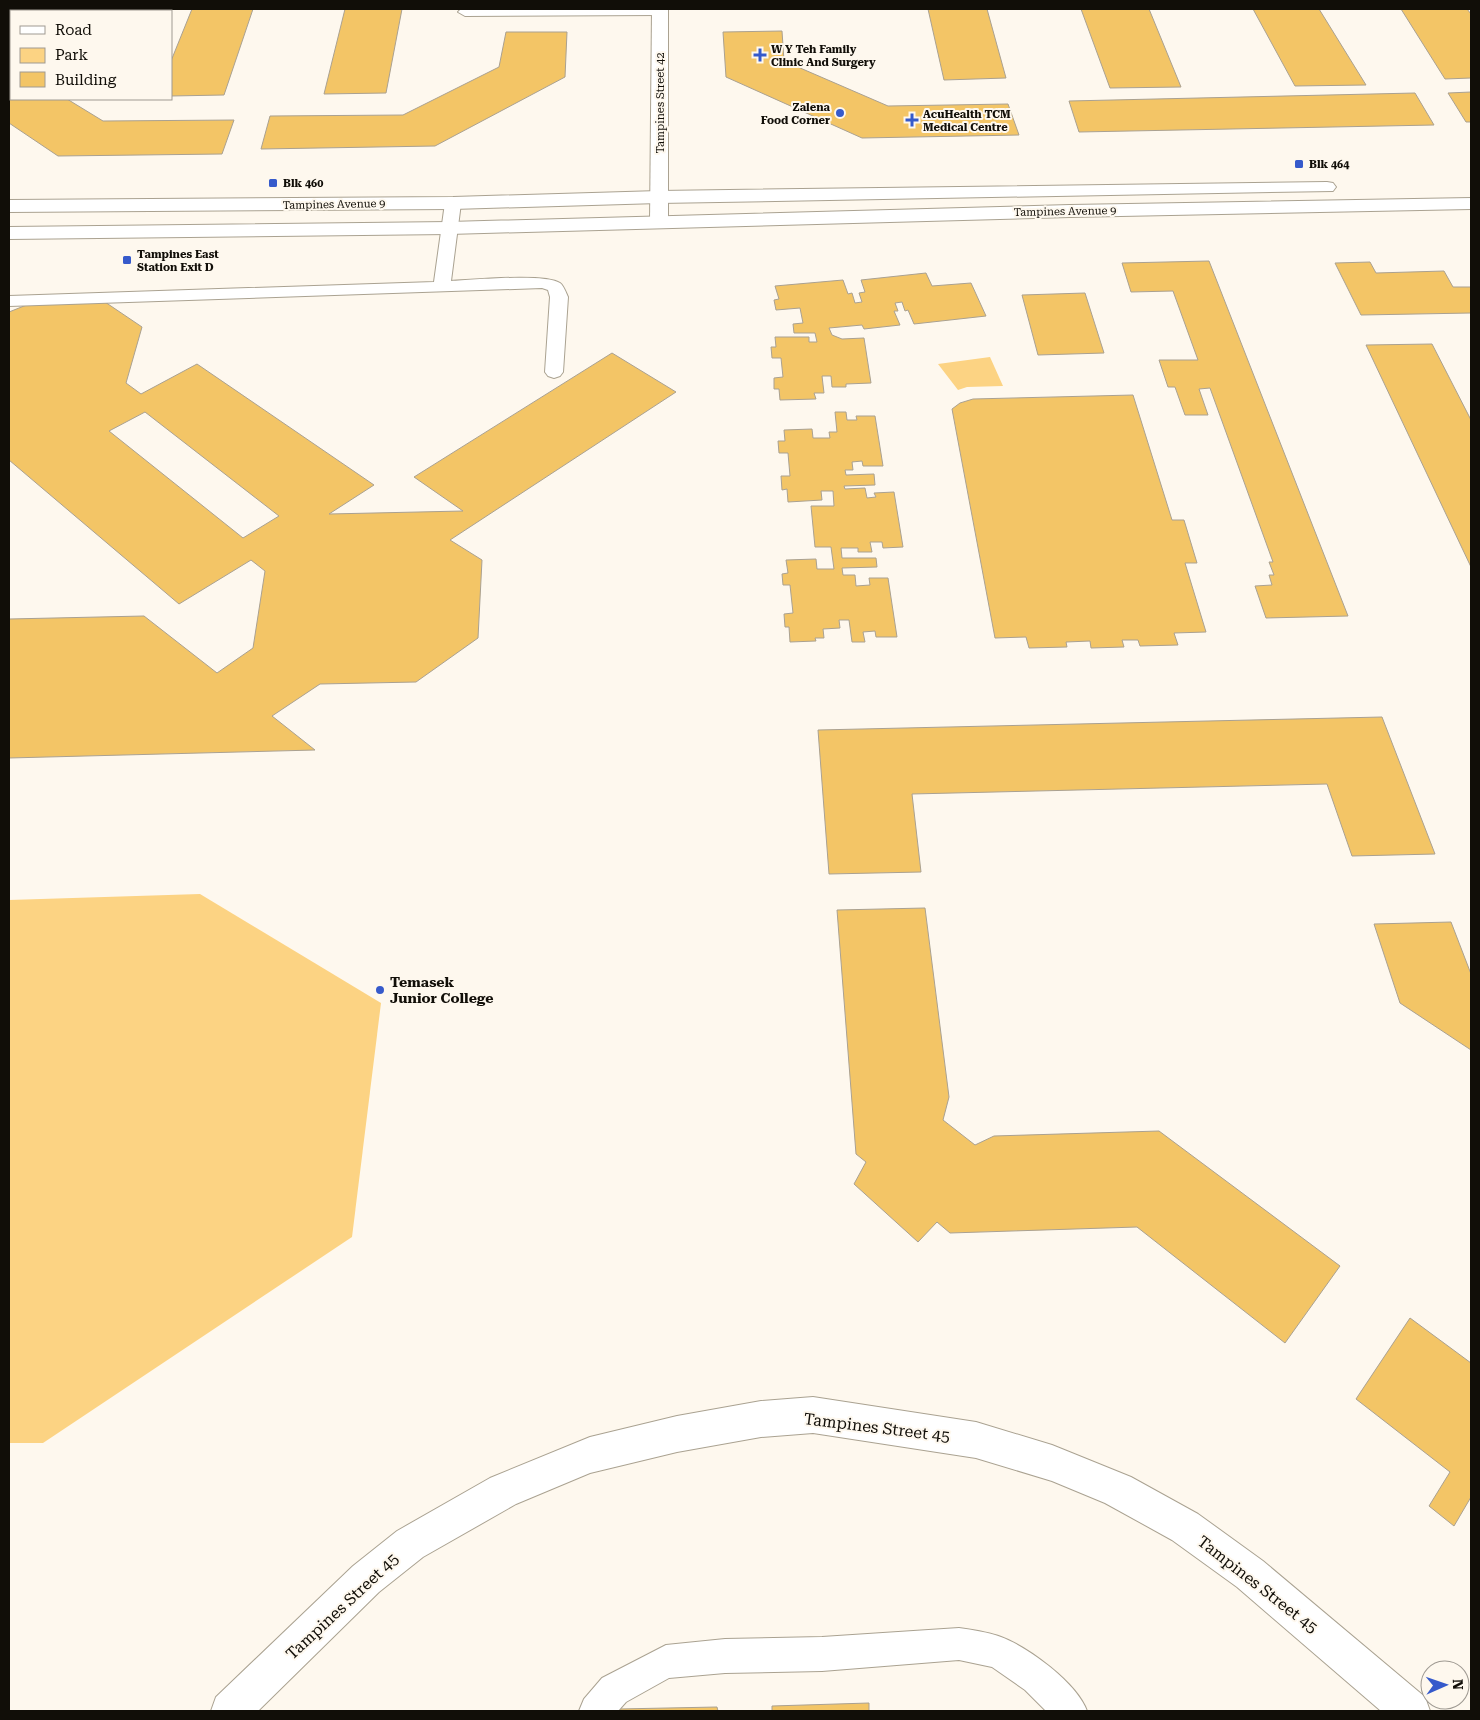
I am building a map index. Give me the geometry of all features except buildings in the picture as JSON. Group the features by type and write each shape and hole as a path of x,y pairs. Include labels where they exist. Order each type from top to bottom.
{"main road":[{"name":"Tampines Street 42","path":"659,197 660,10"},
{"name":"Tampines Avenue 9","path":"9,206 453,203 659,197 1347,186"},
{"path":"659,197 659,222"},
{"name":"Tampines Avenue 9","path":"9,234 450,228 1471,203"},
{"name":"Tampines Street 45","path":"230,1711 366,1579 387,1562 410,1544 503,1491 598,1453 677,1434 761,1419 813,1415 976,1440 1052,1463 1118,1490 1185,1527 1250,1574 1411,1711"}],"lane":[{"path":"465,12 660,10"},
{"path":"442,286 453,203"},
{"path":"9,301 543,283 555,287 559,297 554,372"},
{"path":"596,1711 614,1690 666,1662 725,1656 822,1654 960,1644 998,1652 1037,1678 1070,1711"}],"green space":[{"path":"990,357 1003,386 967,387 958,390 938,364"},
{"path":"200,894 381,1003 352,1237 43,1443 9,1443 9,900"}],"place":[{"name":"W Y Teh Family Clinic And Surgery","path":"760,55"},
{"name":"Zalena Food Corner","path":"840,113"},
{"name":"AcuHealth TCM Medical Centre","path":"912,120"},
{"name":"Blk 464","path":"1299,164"},
{"name":"Blk 460","path":"273,183"},
{"name":"Tampines East Station Exit D","path":"127,260"},
{"name":"Temasek Junior College","path":"380,990"}]}
